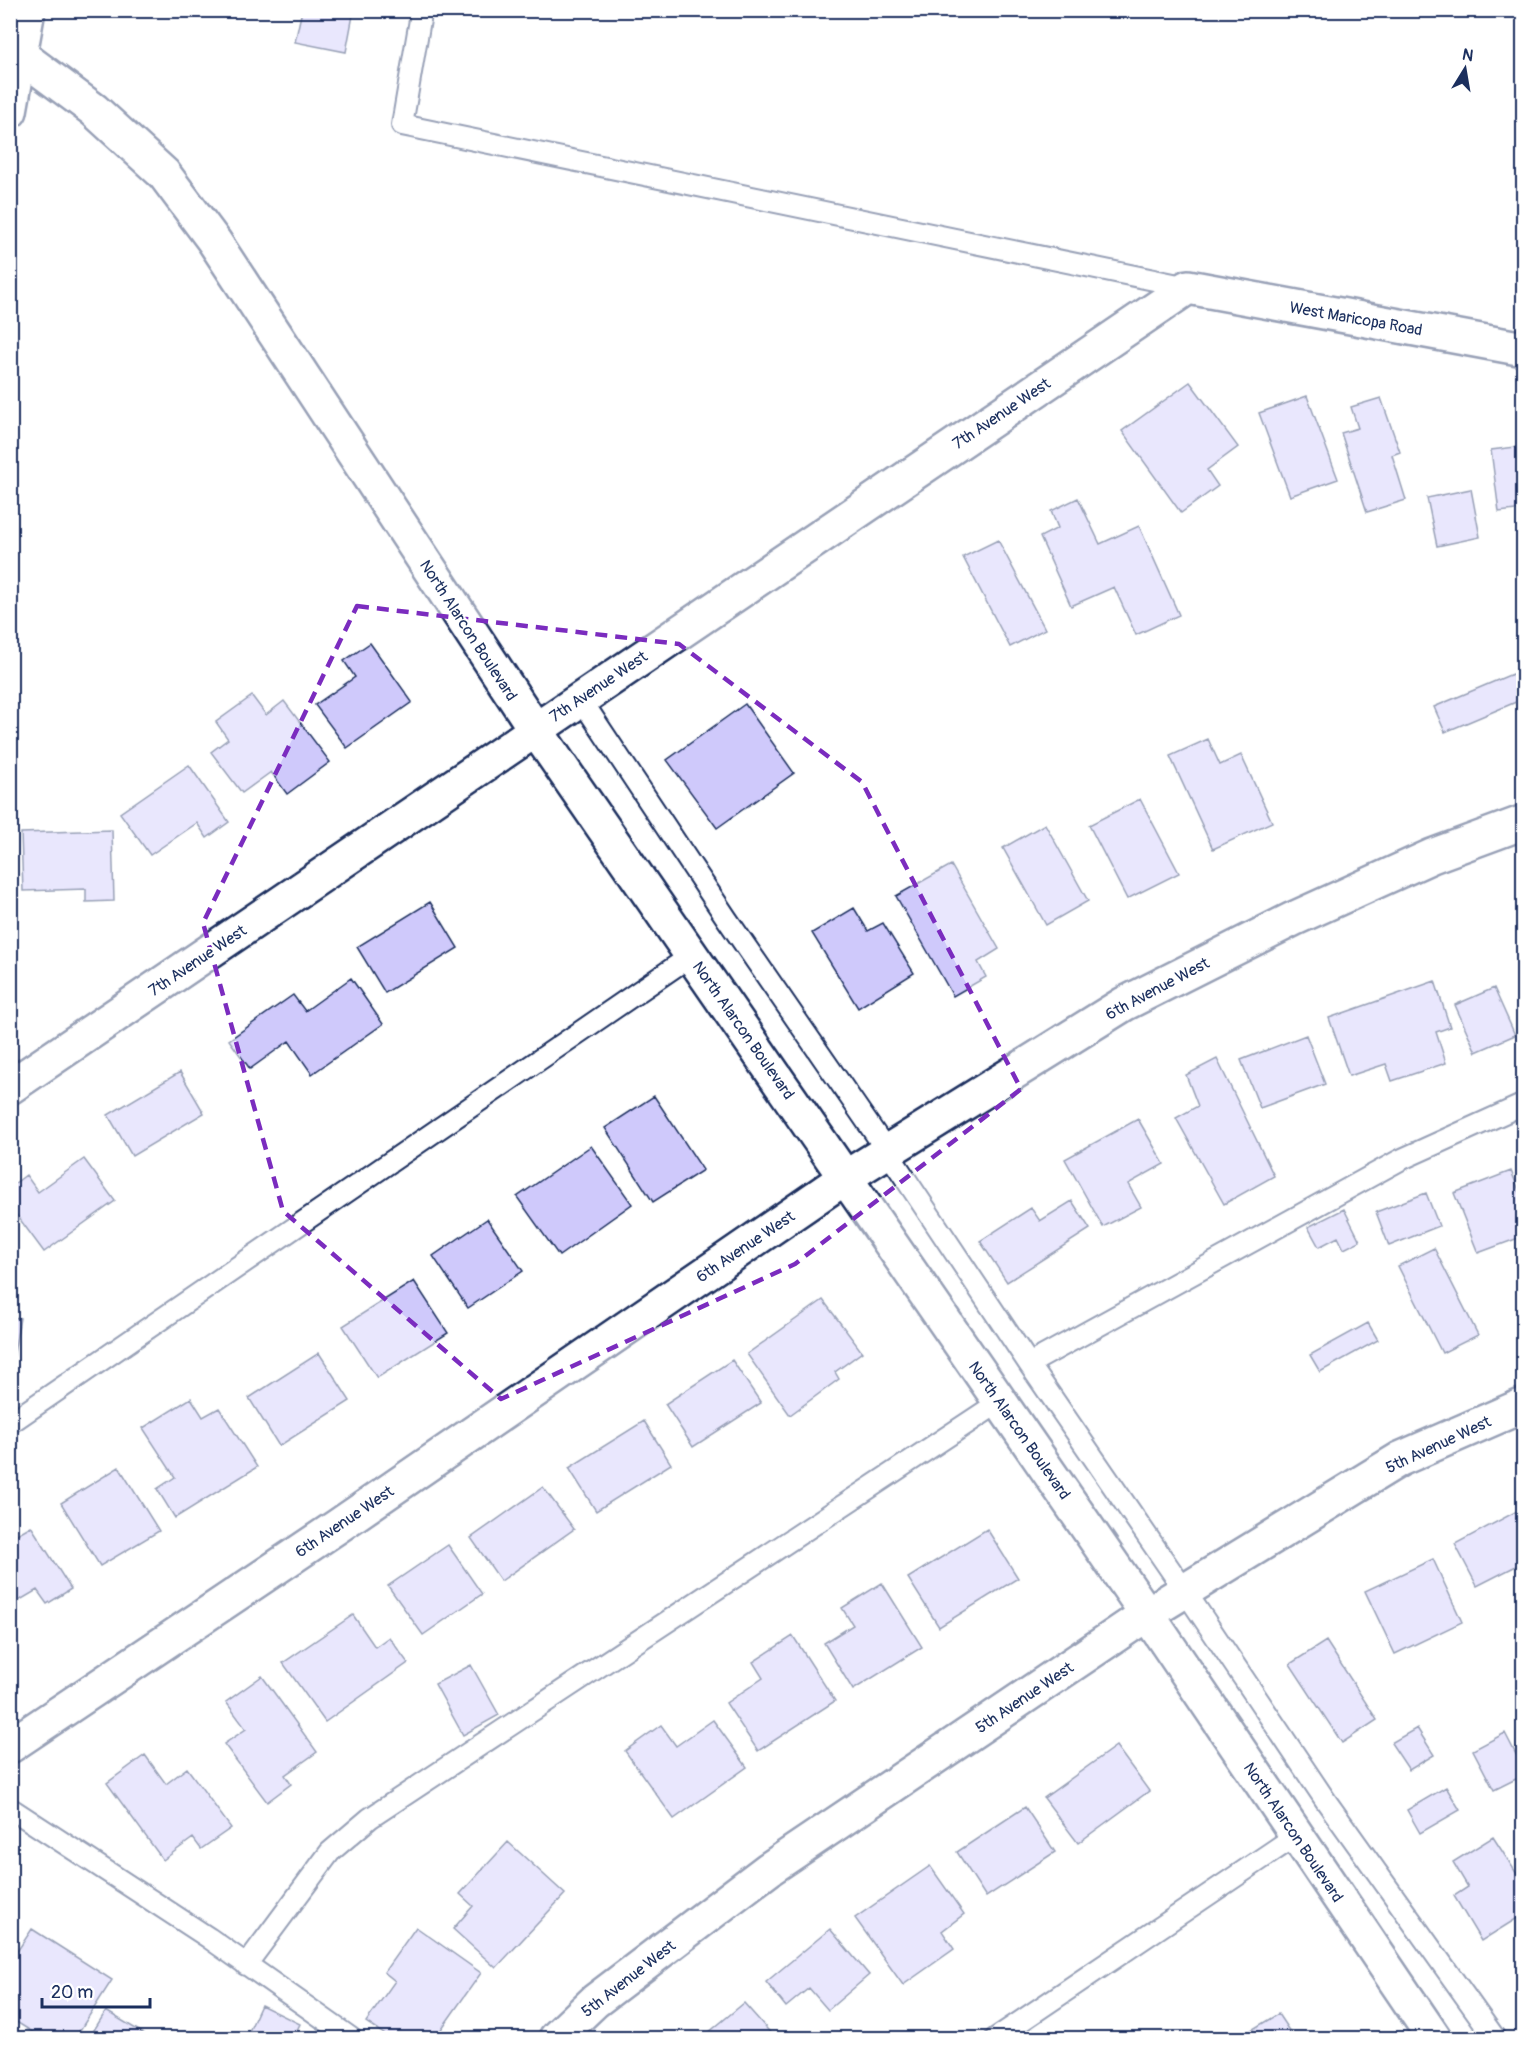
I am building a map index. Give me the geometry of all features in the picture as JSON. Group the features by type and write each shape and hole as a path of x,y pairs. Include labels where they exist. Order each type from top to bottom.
{"street":[{"path":"10,111 28,10"},
{"name":"North Alarcon Boulevard","path":"20,55 94,110 164,174 214,242 535,729 1147,1614 1434,2038"},
{"name":"West Maricopa Road","path":"1188,287 1524,349"},
{"name":"7th Avenue West","path":"10,1087 1188,287"},
{"name":"6th Avenue West","path":"10,1746 338,1526 846,1177 1124,1004 1293,919 1432,856 1524,822"},
{"name":"5th Avenue West","path":"556,2038 595,2001 769,1869 1147,1614 1400,1459 1524,1405"}],"lane":[{"path":"420,14 402,125 1188,287"},
{"path":"580,698 727,919 887,1150 1029,1364 1185,1590 1326,1801 1495,2038"},
{"path":"10,1423 692,955"},
{"path":"1029,1364 1400,1160 1524,1104"},
{"path":"246,1965 330,1852 370,1818 1000,1401"},
{"path":"10,1808 246,1965 351,2038"},
{"path":"996,2038 1297,1835"}],"highlighted area":[{"path":"357,606 679,644 862,782 1021,1089 795,1264 501,1399 283,1211 203,923"}],"building":[{"path":"302,10 354,10 346,52 295,42"},
{"path":"1190,382 1238,447 1207,470 1218,486 1181,513 1122,431"},
{"path":"1307,396 1338,479 1290,496 1259,413"},
{"path":"1381,398 1400,452 1392,455 1406,500 1367,512 1341,433 1358,428 1351,407"},
{"path":"1524,446 1524,509 1499,512 1491,450"},
{"path":"1471,489 1480,537 1437,546 1427,498"},
{"path":"1078,498 1100,544 1139,526 1179,615 1136,635 1114,587 1071,606 1040,537 1058,528 1051,511"},
{"path":"998,540 1045,629 1010,647 963,557"},
{"path":"370,643 412,702 347,748 315,705 355,677 344,661"},
{"path":"1512,674 1523,699 1445,732 1434,707"},
{"path":"252,696 266,715 284,701 330,762 287,794 271,772 242,793 211,752 228,739 216,722"},
{"path":"745,704 794,773 717,828 667,760"},
{"path":"1208,739 1220,765 1241,755 1272,822 1213,849 1170,756"},
{"path":"189,765 229,822 207,838 197,823 150,855 120,813"},
{"path":"1140,799 1179,873 1127,899 1089,825"},
{"path":"1045,824 1088,901 1046,925 1003,848"},
{"path":"112,830 114,901 86,902 86,889 23,891 21,833"},
{"path":"951,865 999,949 978,962 986,977 953,996 896,896"},
{"path":"430,902 458,948 385,993 357,947"},
{"path":"854,908 868,931 883,923 914,973 858,1008 812,933"},
{"path":"351,978 383,1024 312,1074 289,1041 250,1069 229,1040 293,995 305,1011"},
{"path":"1435,981 1450,1027 1436,1032 1446,1063 1392,1081 1386,1064 1349,1076 1329,1018"},
{"path":"1494,988 1515,1035 1476,1052 1455,1005"},
{"path":"1306,1035 1325,1084 1260,1108 1241,1060"},
{"path":"1217,1059 1274,1176 1224,1204 1176,1118 1198,1106 1186,1075"},
{"path":"180,1072 204,1113 132,1156 108,1115"},
{"path":"654,1096 703,1170 653,1202 605,1128"},
{"path":"1138,1119 1164,1164 1128,1184 1141,1207 1103,1227 1065,1159"},
{"path":"591,1146 632,1204 559,1256 517,1197"},
{"path":"84,1159 115,1201 44,1252 10,1206 10,1187 26,1175 38,1192"},
{"path":"1511,1171 1524,1202 1524,1236 1478,1253 1454,1193"},
{"path":"1426,1193 1439,1226 1389,1246 1376,1212"},
{"path":"1072,1201 1090,1229 1007,1282 980,1241 1031,1208 1040,1221"},
{"path":"1344,1209 1360,1241 1344,1249 1338,1237 1319,1247 1308,1227"},
{"path":"487,1219 523,1271 468,1308 433,1256"},
{"path":"1434,1248 1478,1335 1442,1353 1398,1266"},
{"path":"10,1278 15,1279 10,1303"},
{"path":"414,1281 448,1333 377,1378 343,1326"},
{"path":"823,1300 862,1352 835,1372 839,1379 790,1415 747,1354"},
{"path":"10,1317 20,1318 12,1365 10,1365"},
{"path":"1368,1323 1378,1340 1320,1372 1310,1355"},
{"path":"319,1353 350,1401 279,1446 249,1398"},
{"path":"732,1360 761,1403 693,1447 665,1404"},
{"path":"191,1398 203,1417 219,1408 257,1467 175,1518 157,1489 175,1477 143,1428"},
{"path":"644,1421 671,1464 596,1511 569,1468"},
{"path":"119,1467 159,1531 100,1566 61,1503"},
{"path":"543,1487 574,1529 501,1581 471,1538"},
{"path":"1519,1510 1524,1518 1524,1562 1477,1586 1455,1544"},
{"path":"31,1526 71,1589 47,1604 37,1590 10,1606 10,1538"},
{"path":"987,1529 1018,1578 939,1627 908,1578"},
{"path":"448,1545 482,1594 423,1635 388,1586"},
{"path":"1433,1559 1462,1622 1395,1654 1365,1591"},
{"path":"882,1583 922,1647 853,1690 824,1643 853,1625 842,1608"},
{"path":"353,1615 375,1647 389,1637 408,1663 325,1722 283,1663"},
{"path":"793,1636 835,1701 758,1751 726,1703 763,1678 753,1662"},
{"path":"1326,1641 1377,1720 1342,1743 1290,1664"},
{"path":"471,1665 499,1715 463,1735 435,1684"},
{"path":"262,1676 317,1752 285,1775 291,1784 267,1802 224,1744 246,1729 226,1702"},
{"path":"713,1720 747,1767 674,1819 625,1751 661,1725 676,1746"},
{"path":"1417,1728 1434,1755 1409,1770 1391,1743"},
{"path":"1505,1733 1524,1770 1524,1775 1494,1790 1473,1750"},
{"path":"1116,1746 1149,1791 1078,1843 1044,1798"},
{"path":"145,1755 166,1784 187,1768 231,1828 201,1849 193,1838 163,1860 107,1783"},
{"path":"1446,1787 1460,1810 1420,1833 1407,1810"},
{"path":"1025,1807 1055,1852 986,1897 957,1852"},
{"path":"1493,1837 1524,1885 1524,1914 1481,1941 1454,1896 1468,1887 1453,1862"},
{"path":"508,1842 565,1894 496,1968 453,1929 473,1906 460,1894"},
{"path":"930,1866 964,1914 942,1931 954,1949 903,1985 855,1918"},
{"path":"416,1927 481,1973 435,2038 390,2038 366,2022 395,1981 384,1972"},
{"path":"32,1929 112,1980 75,2038 42,2038 10,2018 10,1962"},
{"path":"830,1929 869,1975 828,2010 809,1988 786,2007 766,1982"},
{"path":"744,2003 775,2038 702,2038"},
{"path":"261,2005 300,2024 293,2038 246,2038"},
{"path":"106,2011 151,2038 89,2038"},
{"path":"1278,2014 1294,2038 1238,2038"}]}
